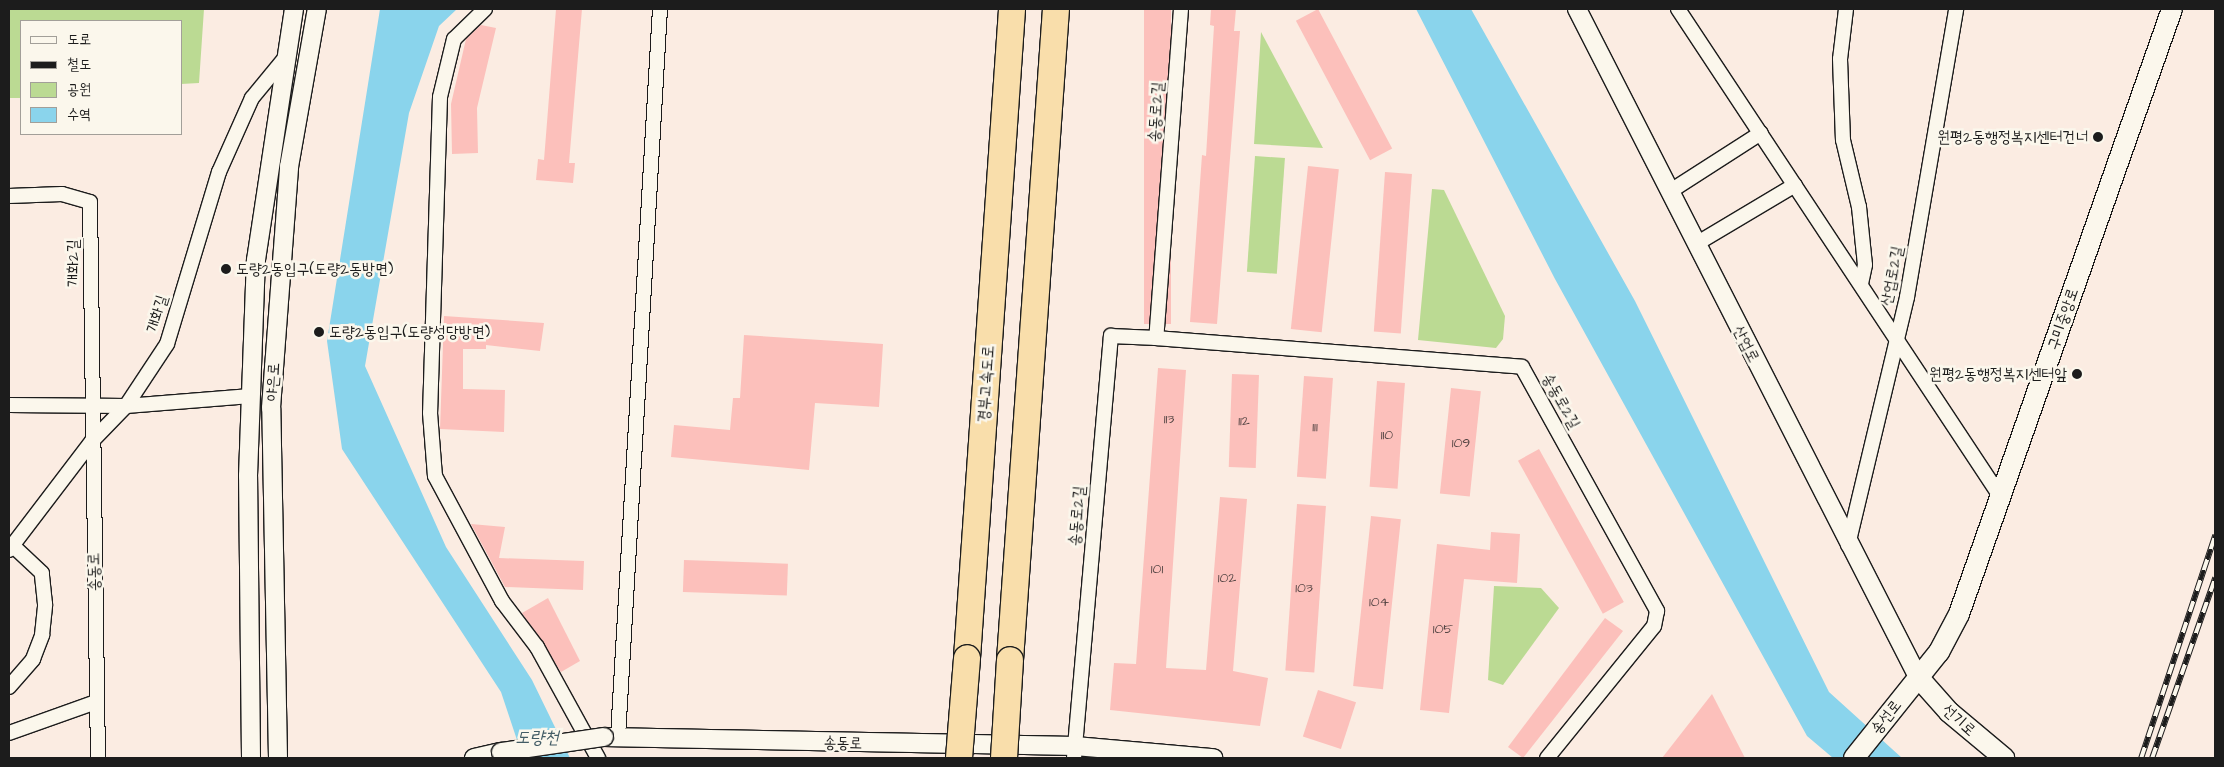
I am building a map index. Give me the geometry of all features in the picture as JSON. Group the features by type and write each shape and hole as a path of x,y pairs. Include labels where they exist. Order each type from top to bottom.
{"highway":[{"name":"경부고속도로","path":"960,758 1012,9"},
{"path":"1004,758 1056,9"}],"main road":[{"name":"구미중앙로","path":"1918,677 1949,637 2172,9"},
{"name":"송선로","path":"1854,758 1918,677"},
{"name":"선기로","path":"1918,677 1949,712 2004,758"}],"street":[{"name":"야은로","path":"250,758 251,396 256,260 285,58 294,9"},
{"name":"야은로","path":"278,758 272,398 289,167 317,9"},
{"path":"485,9 454,40 440,97 430,412 435,476 502,601 537,647 598,758"},
{"path":"611,737 660,9"},
{"name":"송동로2길","path":"1156,338 1181,9"},
{"name":"산업로","path":"1577,9 1848,546 1918,677"},
{"path":"1678,9 2000,496"},
{"path":"1846,9 1840,59 1843,140 1859,207 1865,264 1861,284"},
{"name":"산업로2길","path":"1848,546 1897,338 1956,9"},
{"name":"개화길","path":"11,548 92,441 126,406 167,344 219,172 252,98 285,58"},
{"path":"1669,192 1760,133"},
{"path":"1696,244 1795,185"},
{"name":"개화2길","path":"9,196 62,194 90,202 90,407 92,441"},
{"name":"송동로2길","path":"1075,752 1111,336 1522,367 1657,611 1654,626 1547,758"},
{"name":"야은로","path":"126,406 251,396"},
{"path":"9,405 126,406"},
{"name":"송동로","path":"92,441 98,758"},
{"path":"9,687 33,659 42,635 46,604 42,573 11,548"},
{"path":"9,733 96,702"},
{"name":"송동로","path":"474,758 500,752 611,737 1213,758"}],"green space":[{"path":"9,9 204,9 199,83 182,84 182,20 20,20 20,98 9,98"},
{"path":"1261,32 1323,148 1254,144"},
{"path":"1255,156 1285,158 1277,274 1247,272"},
{"path":"1432,189 1444,190 1505,316 1503,339 1496,348 1418,340"},
{"path":"1494,586 1541,588 1559,608 1503,685 1488,680"}],"water":[{"name":"도량천","path":"380,9 457,9 439,26 409,113 365,366 446,547 532,680 570,758 523,758 501,692 342,449 327,341"},
{"path":"1416,9 1471,9 1635,301 1829,692 1902,758 1833,758 1807,736 1555,279"}],"building":[{"path":"556,9 582,9 569,163 575,163 573,183 536,180 538,159 544,160"},
{"path":"1144,9 1171,9 1171,324 1144,324"},
{"path":"1211,9 1236,9 1234,31 1240,31 1217,324 1190,322 1202,155 1206,156 1214,26 1210,25"},
{"path":"1318,9 1392,149 1370,160 1296,21"},
{"path":"481,25 496,28 477,108 478,153 452,154 451,104 466,39"},
{"path":"1308,166 1339,169 1322,332 1291,329"},
{"path":"1385,172 1412,174 1401,333 1374,332"},
{"path":"444,316 544,323 540,351 486,345 486,349 463,349 463,389 505,390 504,432 440,429"},
{"path":"744,335 883,344 879,407 815,403 809,470 671,457 674,425 730,430 733,398 740,398"},
{"path":"1158,368 1186,370 1166,668 1206,670 1220,497 1247,499 1233,671 1268,678 1260,726 1110,710 1114,663 1136,664"},
{"path":"1232,374 1259,375 1256,468 1229,467"},
{"path":"1304,376 1333,378 1326,479 1297,477"},
{"path":"1377,381 1405,383 1398,489 1370,487"},
{"path":"1451,388 1481,391 1470,497 1440,493"},
{"path":"1539,449 1624,602 1603,614 1518,461"},
{"path":"1297,504 1326,506 1314,673 1285,671"},
{"path":"1371,516 1401,519 1383,689 1353,686"},
{"path":"471,524 505,527 499,558 584,561 583,590 505,587"},
{"path":"1491,532 1520,534 1517,583 1464,579 1449,713 1420,710 1437,544 1490,550"},
{"path":"684,560 788,564 787,596 683,592"},
{"path":"548,598 580,661 561,672 522,613"},
{"path":"1605,618 1623,631 1523,758 1508,747"},
{"path":"1318,690 1356,702 1341,749 1303,737"},
{"path":"1712,694 1745,758 1662,758"}],"railway":[{"path":"2141,758 2215,535"},
{"path":"2152,758 2215,578"}],"place":[{"name":"원평2동행정복지센터건너","path":"2098,137"},
{"name":"도량2동입구(도량2동방면)","path":"226,269"},
{"name":"도량2동입구(도량성당방면)","path":"319,332"},
{"name":"원평2동행정복지센터앞","path":"2077,374"}]}
